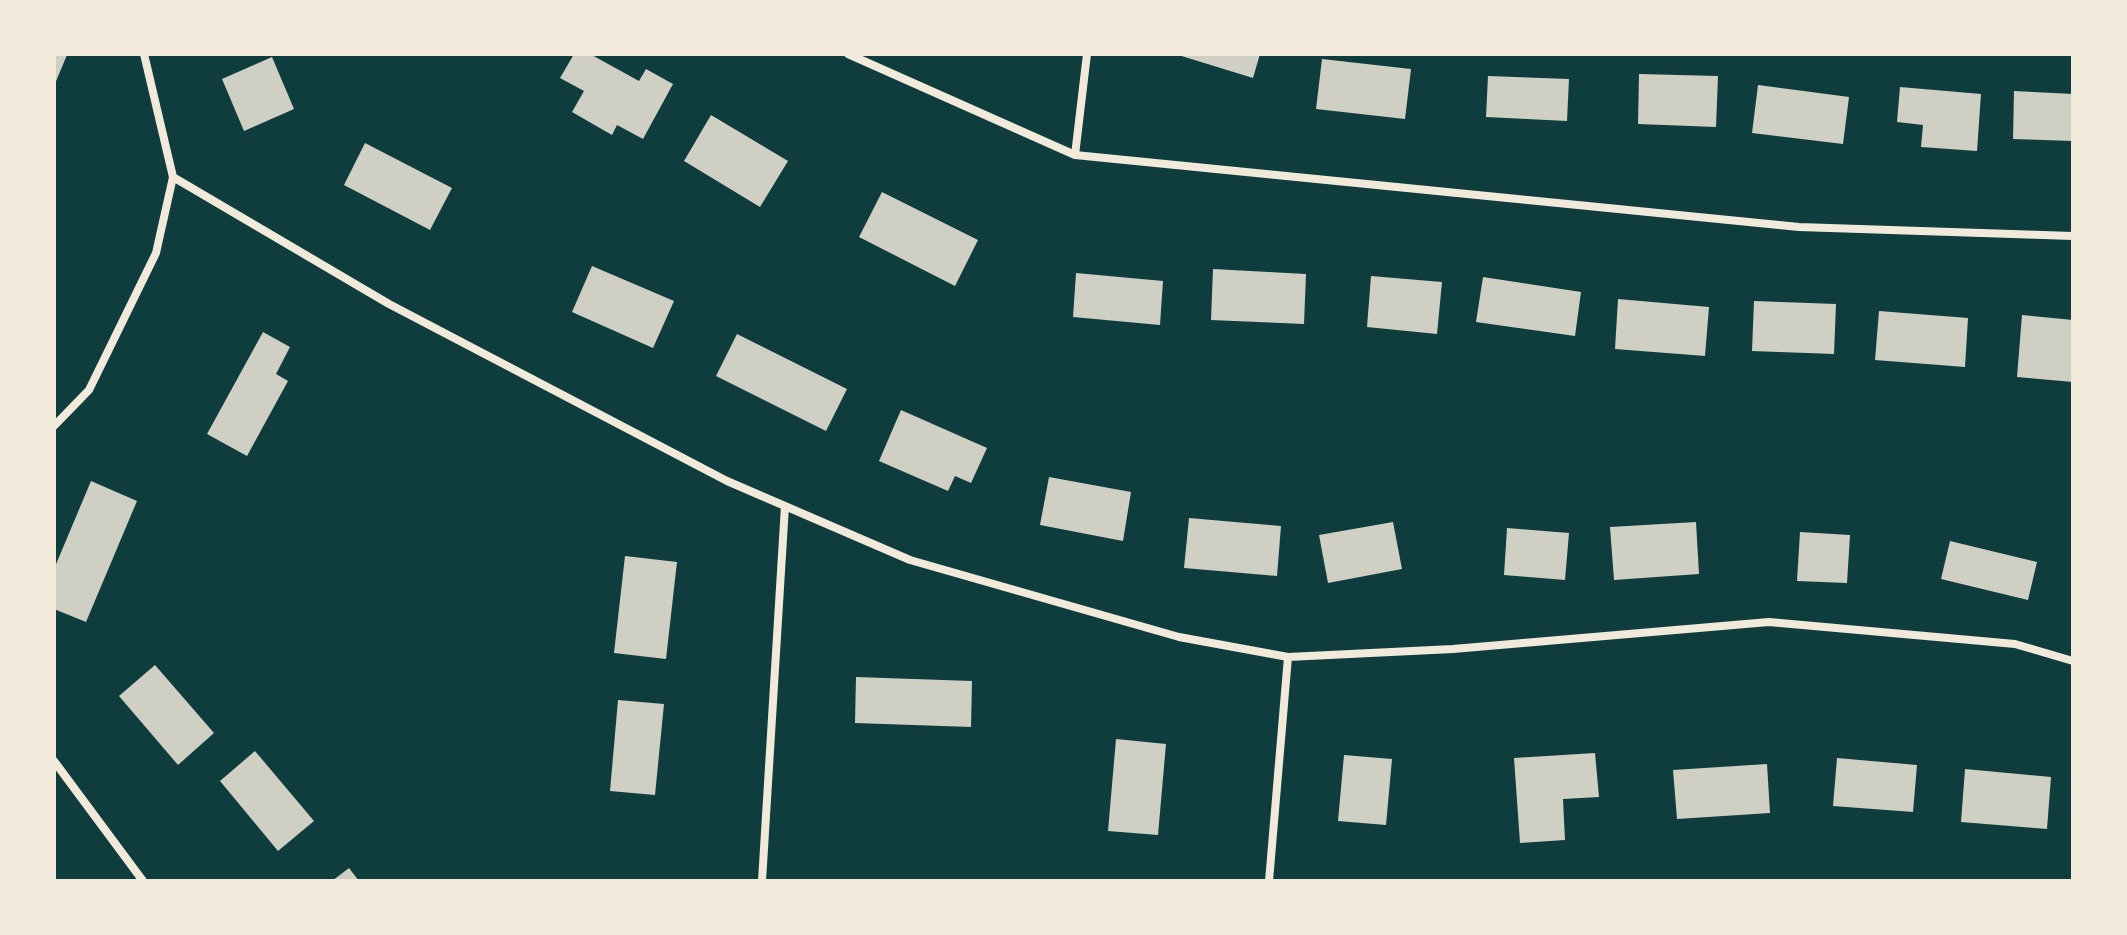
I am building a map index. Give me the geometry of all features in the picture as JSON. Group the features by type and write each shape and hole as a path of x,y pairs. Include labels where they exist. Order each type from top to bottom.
{"street":[{"path":"54,426 89,390 156,253 173,177 144,54"},
{"path":"848,54 1075,155 1799,227 2073,236"},
{"path":"1075,155 1087,54"},
{"path":"173,177 389,304 727,481 910,560 1179,637 1288,657 1453,649 1769,622 2015,644 2073,661"},
{"path":"762,881 785,506"},
{"path":"1269,881 1288,657"},
{"path":"54,761 143,881"}],"building":[{"path":"54,54 67,55 54,86"},
{"path":"574,54 590,54 639,81 646,69 673,84 643,139 617,125 612,135 572,112 584,91 560,78"},
{"path":"1175,54 1260,54 1253,78"},
{"path":"272,57 294,109 244,131 222,79"},
{"path":"1322,59 1411,69 1405,119 1316,109"},
{"path":"1639,74 1718,76 1716,127 1638,124"},
{"path":"1488,76 1569,79 1567,121 1486,117"},
{"path":"1758,85 1849,97 1843,144 1752,133"},
{"path":"1900,87 1981,94 1977,151 1921,147 1923,125 1897,122"},
{"path":"2014,91 2073,94 2073,141 2013,139"},
{"path":"711,115 788,161 760,207 684,161"},
{"path":"365,143 452,188 430,230 344,185"},
{"path":"882,192 978,240 955,286 859,237"},
{"path":"592,266 674,301 653,348 572,312"},
{"path":"1213,269 1306,274 1304,324 1211,320"},
{"path":"1076,273 1163,281 1160,325 1073,317"},
{"path":"1371,276 1442,282 1437,334 1367,327"},
{"path":"1483,277 1581,292 1575,336 1476,322"},
{"path":"1618,299 1709,307 1705,356 1615,349"},
{"path":"1754,301 1836,304 1834,354 1752,351"},
{"path":"1879,311 1968,318 1965,367 1875,360"},
{"path":"2022,315 2073,320 2073,382 2017,377"},
{"path":"263,332 290,347 276,374 288,381 247,456 207,434"},
{"path":"737,334 847,389 826,431 716,376"},
{"path":"901,410 987,448 971,483 955,476 948,491 879,461"},
{"path":"1049,477 1131,492 1123,541 1040,525"},
{"path":"91,481 137,501 86,622 54,609 54,569"},
{"path":"1189,518 1281,526 1277,576 1184,568"},
{"path":"1393,522 1402,569 1328,583 1319,535"},
{"path":"1696,522 1699,574 1614,580 1610,527"},
{"path":"1507,528 1569,533 1565,580 1504,575"},
{"path":"1800,532 1850,535 1847,583 1797,581"},
{"path":"1950,541 2037,562 2028,600 1941,579"},
{"path":"625,556 677,562 666,659 614,653"},
{"path":"155,665 214,733 178,765 119,696"},
{"path":"856,677 972,681 971,727 855,723"},
{"path":"618,700 664,704 655,795 610,791"},
{"path":"1116,739 1166,744 1158,835 1108,831"},
{"path":"255,751 314,821 278,851 220,781"},
{"path":"1595,753 1599,797 1563,799 1565,840 1520,843 1514,758"},
{"path":"1344,755 1392,759 1386,825 1338,821"},
{"path":"1837,758 1917,765 1913,812 1833,806"},
{"path":"1767,764 1770,813 1677,819 1673,770"},
{"path":"1965,769 2051,777 2047,829 1961,822"},
{"path":"349,868 359,881 332,881"}]}
